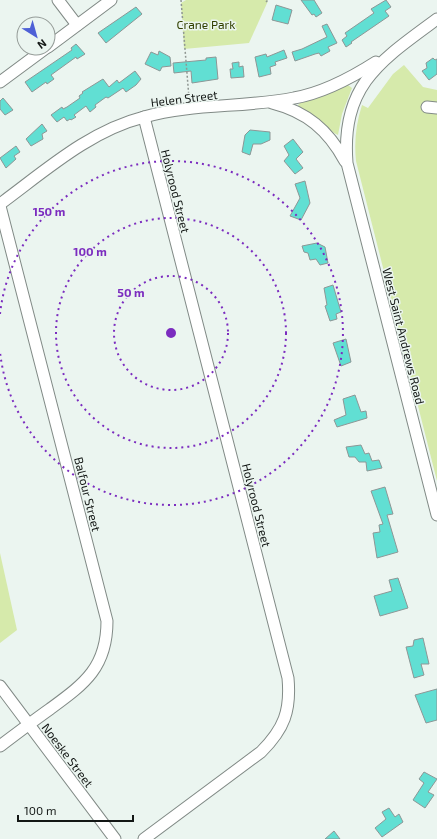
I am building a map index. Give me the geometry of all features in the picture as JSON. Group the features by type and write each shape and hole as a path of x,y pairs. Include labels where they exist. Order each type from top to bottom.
{"street":[{"path":"58,0 77,25"},
{"path":"56,40 111,0"},
{"name":"West Saint Andrews Road","path":"437,19 387,56 360,88 352,105 346,130 347,163 437,515"},
{"path":"2,76 33,56"},
{"name":"Helen Street","path":"0,205 80,146 121,124 144,116 171,111 295,98 329,87 360,72 387,56"},
{"name":"West Saint Andrews Road","path":"268,102 294,110 318,126 334,142 347,163"},
{"name":"Holyrood Street","path":"144,116 286,671 289,690 289,703 284,721 266,747 144,839"},
{"name":"Balfour Street","path":"0,205 107,621 103,651 92,673 77,689 0,746"},
{"name":"Noeske Street","path":"0,686 115,839"}],"path":[{"path":"181,0 189,98"}],"green space":[{"name":"Crane Park","path":"186,0 268,1 249,43 184,49 181,3"},
{"path":"404,65 423,87 437,90 437,481 356,161 356,133 362,105 368,108 393,74"},
{"path":"348,85 352,88 342,114 338,135 298,105 301,102"},
{"path":"0,553 17,630 0,643"}],"building":[{"path":"301,0 314,0 322,13 316,17 314,14 312,15"},
{"path":"386,0 391,7 385,11 389,16 346,47 342,40 347,36 345,33 374,13 371,9"},
{"path":"276,5 292,10 288,24 272,20"},
{"path":"136,7 142,14 106,43 98,33"},
{"path":"327,24 337,43 328,47 330,51 321,56 319,53 295,61 292,52 327,37 322,26"},
{"path":"76,44 85,54 77,59 76,57 51,75 54,79 47,84 46,82 32,92 25,82 72,50 71,48"},
{"path":"284,50 287,58 275,62 276,65 270,67 271,74 259,77 255,57 266,54 267,57"},
{"path":"159,51 170,57 171,66 162,67 160,71 145,64 151,52 158,55"},
{"path":"216,57 218,79 192,83 191,71 174,73 173,63 206,60 206,58"},
{"path":"433,58 435,60 437,59 437,74 429,80 422,71 427,68 426,63"},
{"path":"239,62 239,67 243,66 244,77 231,78 230,69 233,69 232,63"},
{"path":"135,71 141,79 136,85 126,92 123,88 108,98 106,97 95,105 96,107 90,112 86,106 74,115 76,117 71,120 70,119 67,121 64,117 57,122 51,115 62,107 63,109 67,107 80,98 79,96 83,93 82,92 103,79 109,87 117,80 119,83"},
{"path":"3,98 13,110 5,115 0,109 0,101"},
{"path":"42,124 47,131 42,134 43,139 31,146 26,139"},
{"path":"250,130 270,132 270,140 261,144 253,144 250,155 242,152 245,135"},
{"path":"293,139 303,152 296,159 303,168 295,174 284,161 289,155 284,146"},
{"path":"16,146 20,152 14,156 16,159 6,168 0,158"},
{"path":"305,181 310,203 301,220 290,216 300,198 295,184"},
{"path":"317,243 325,247 328,263 320,265 316,259 310,260 308,253 304,252 302,246"},
{"path":"333,285 341,312 336,314 337,319 330,321 325,306 327,305 324,288"},
{"path":"346,339 351,362 341,366 333,343"},
{"path":"355,395 361,412 366,411 367,418 337,427 334,420 346,415 343,399"},
{"path":"361,445 365,454 369,453 372,461 379,460 382,468 367,471 366,462 359,462 355,457 349,457 346,447"},
{"path":"385,487 393,514 387,515 398,552 377,558 373,533 380,532 379,525 383,524 371,491"},
{"path":"398,578 408,608 380,616 374,596 392,591 389,580"},
{"path":"423,638 429,664 421,664 424,675 414,678 406,647 413,646 414,640"},
{"path":"437,689 437,720 426,723 415,695"},
{"path":"424,772 437,779 428,792 434,795 425,808 413,800 424,783 419,779"},
{"path":"389,808 395,817 399,814 403,822 382,837 375,828 386,819 382,812"},
{"path":"334,831 340,839 325,839"}]}
